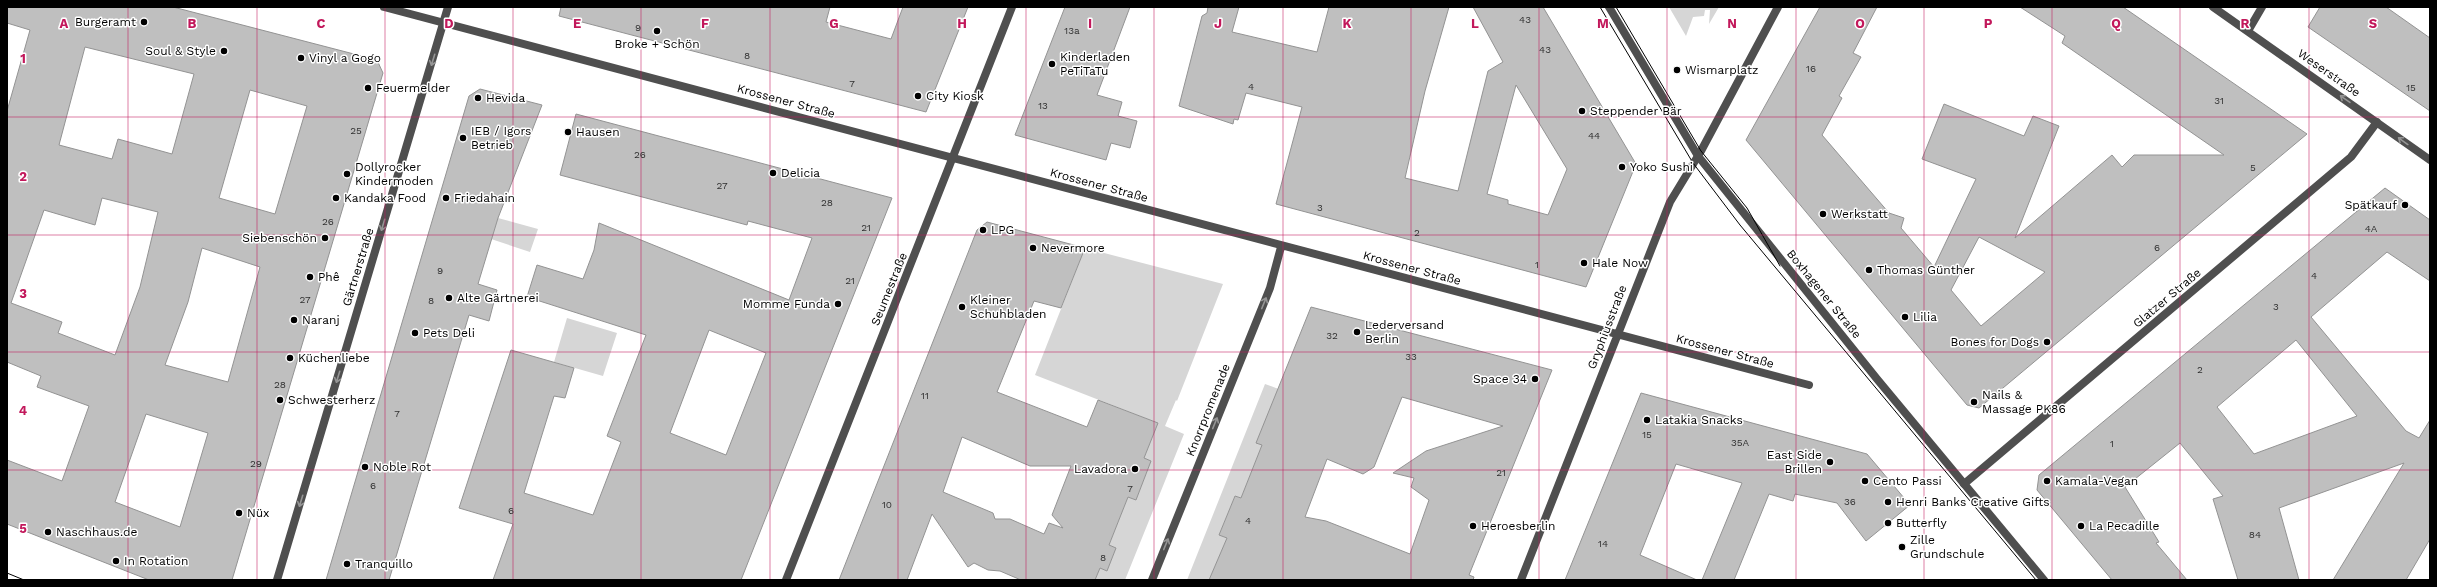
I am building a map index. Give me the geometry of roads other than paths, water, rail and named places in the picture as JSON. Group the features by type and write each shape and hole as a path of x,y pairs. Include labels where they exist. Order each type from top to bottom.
{"street":[{"name":"Krossener Straße","path":"384,7 1281,247 1809,385"},
{"name":"Gärtnerstraße","path":"277,580 448,7"},
{"name":"Seumestraße","path":"786,580 1012,7"},
{"name":"Boxhagener Straße","path":"1609,7 1698,156 1964,484 2044,580"},
{"name":"Gryphiusstraße","path":"1521,580 1670,202 1698,156 1778,7"},
{"name":"Weserstraße","path":"2213,7 2430,160"},
{"path":"2248,31 2262,7"},
{"name":"Glatzer Straße","path":"1964,484 2009,448 2351,157 2377,122"},
{"name":"Knorrpromenade","path":"1152,580 1270,288 1281,247"}],"tram line":[{"path":"1600,7 1693,163 1740,225 2036,580"},
{"path":"1616,7 1701,151 1747,208 1780,266"},
{"path":"7,573 24,580"}],"place":[{"name":"Burgeramt","path":"144,22"},
{"name":"Broke + Schön","path":"657,31"},
{"name":"Soul & Style","path":"224,51"},
{"name":"Vinyl a Gogo","path":"301,58"},
{"name":"Kinderladen PeTiTaTu","path":"1052,64"},
{"name":"Wismarplatz","path":"1677,70"},
{"name":"Feuermelder","path":"368,88"},
{"name":"City Kiosk","path":"918,96"},
{"name":"Hevida","path":"478,98"},
{"name":"Steppender Bär","path":"1582,111"},
{"name":"Hausen","path":"568,132"},
{"name":"IEB / Igors Betrieb","path":"463,138"},
{"name":"Yoko Sushi","path":"1622,167"},
{"name":"Delicia","path":"773,173"},
{"name":"Dollyrocker Kindermoden","path":"347,174"},
{"name":"Kandaka Food","path":"336,198"},
{"name":"Friedahain","path":"446,198"},
{"name":"Spätkauf","path":"2405,205"},
{"name":"Werkstatt","path":"1823,214"},
{"name":"LPG","path":"983,230"},
{"name":"Siebenschön","path":"325,238"},
{"name":"Nevermore","path":"1033,248"},
{"name":"Hale Now","path":"1584,263"},
{"name":"Thomas Günther","path":"1869,270"},
{"name":"Phê","path":"310,277"},
{"name":"Alte Gärtnerei","path":"449,298"},
{"name":"Momme Funda","path":"838,304"},
{"name":"Kleiner Schuhbladen","path":"962,307"},
{"name":"Lilia","path":"1905,317"},
{"name":"Naranj","path":"294,320"},
{"name":"Lederversand Berlin","path":"1357,332"},
{"name":"Pets Deli","path":"415,333"},
{"name":"Bones for Dogs","path":"2047,342"},
{"name":"Küchenliebe","path":"290,358"},
{"name":"Space 34","path":"1535,379"},
{"name":"Schwesterherz","path":"280,400"},
{"name":"Nails & Massage PK86","path":"1974,402"},
{"name":"Latakia Snacks","path":"1647,420"},
{"name":"East Side Brillen","path":"1830,462"},
{"name":"Noble Rot","path":"365,467"},
{"name":"Lavadora","path":"1135,469"},
{"name":"Cento Passi","path":"1865,481"},
{"name":"Kamala-Vegan","path":"2047,481"},
{"name":"Henri Banks Creative Gifts","path":"1888,502"},
{"name":"Nüx","path":"239,513"},
{"name":"Butterfly","path":"1888,523"},
{"name":"Heroesberlin","path":"1473,526"},
{"name":"La Pecadille","path":"2081,526"},
{"name":"Naschhaus.de","path":"48,532"},
{"name":"Zille Grundschule","path":"1902,547"},
{"name":"In Rotation","path":"116,561"},
{"name":"Tranquillo","path":"347,564"}]}
